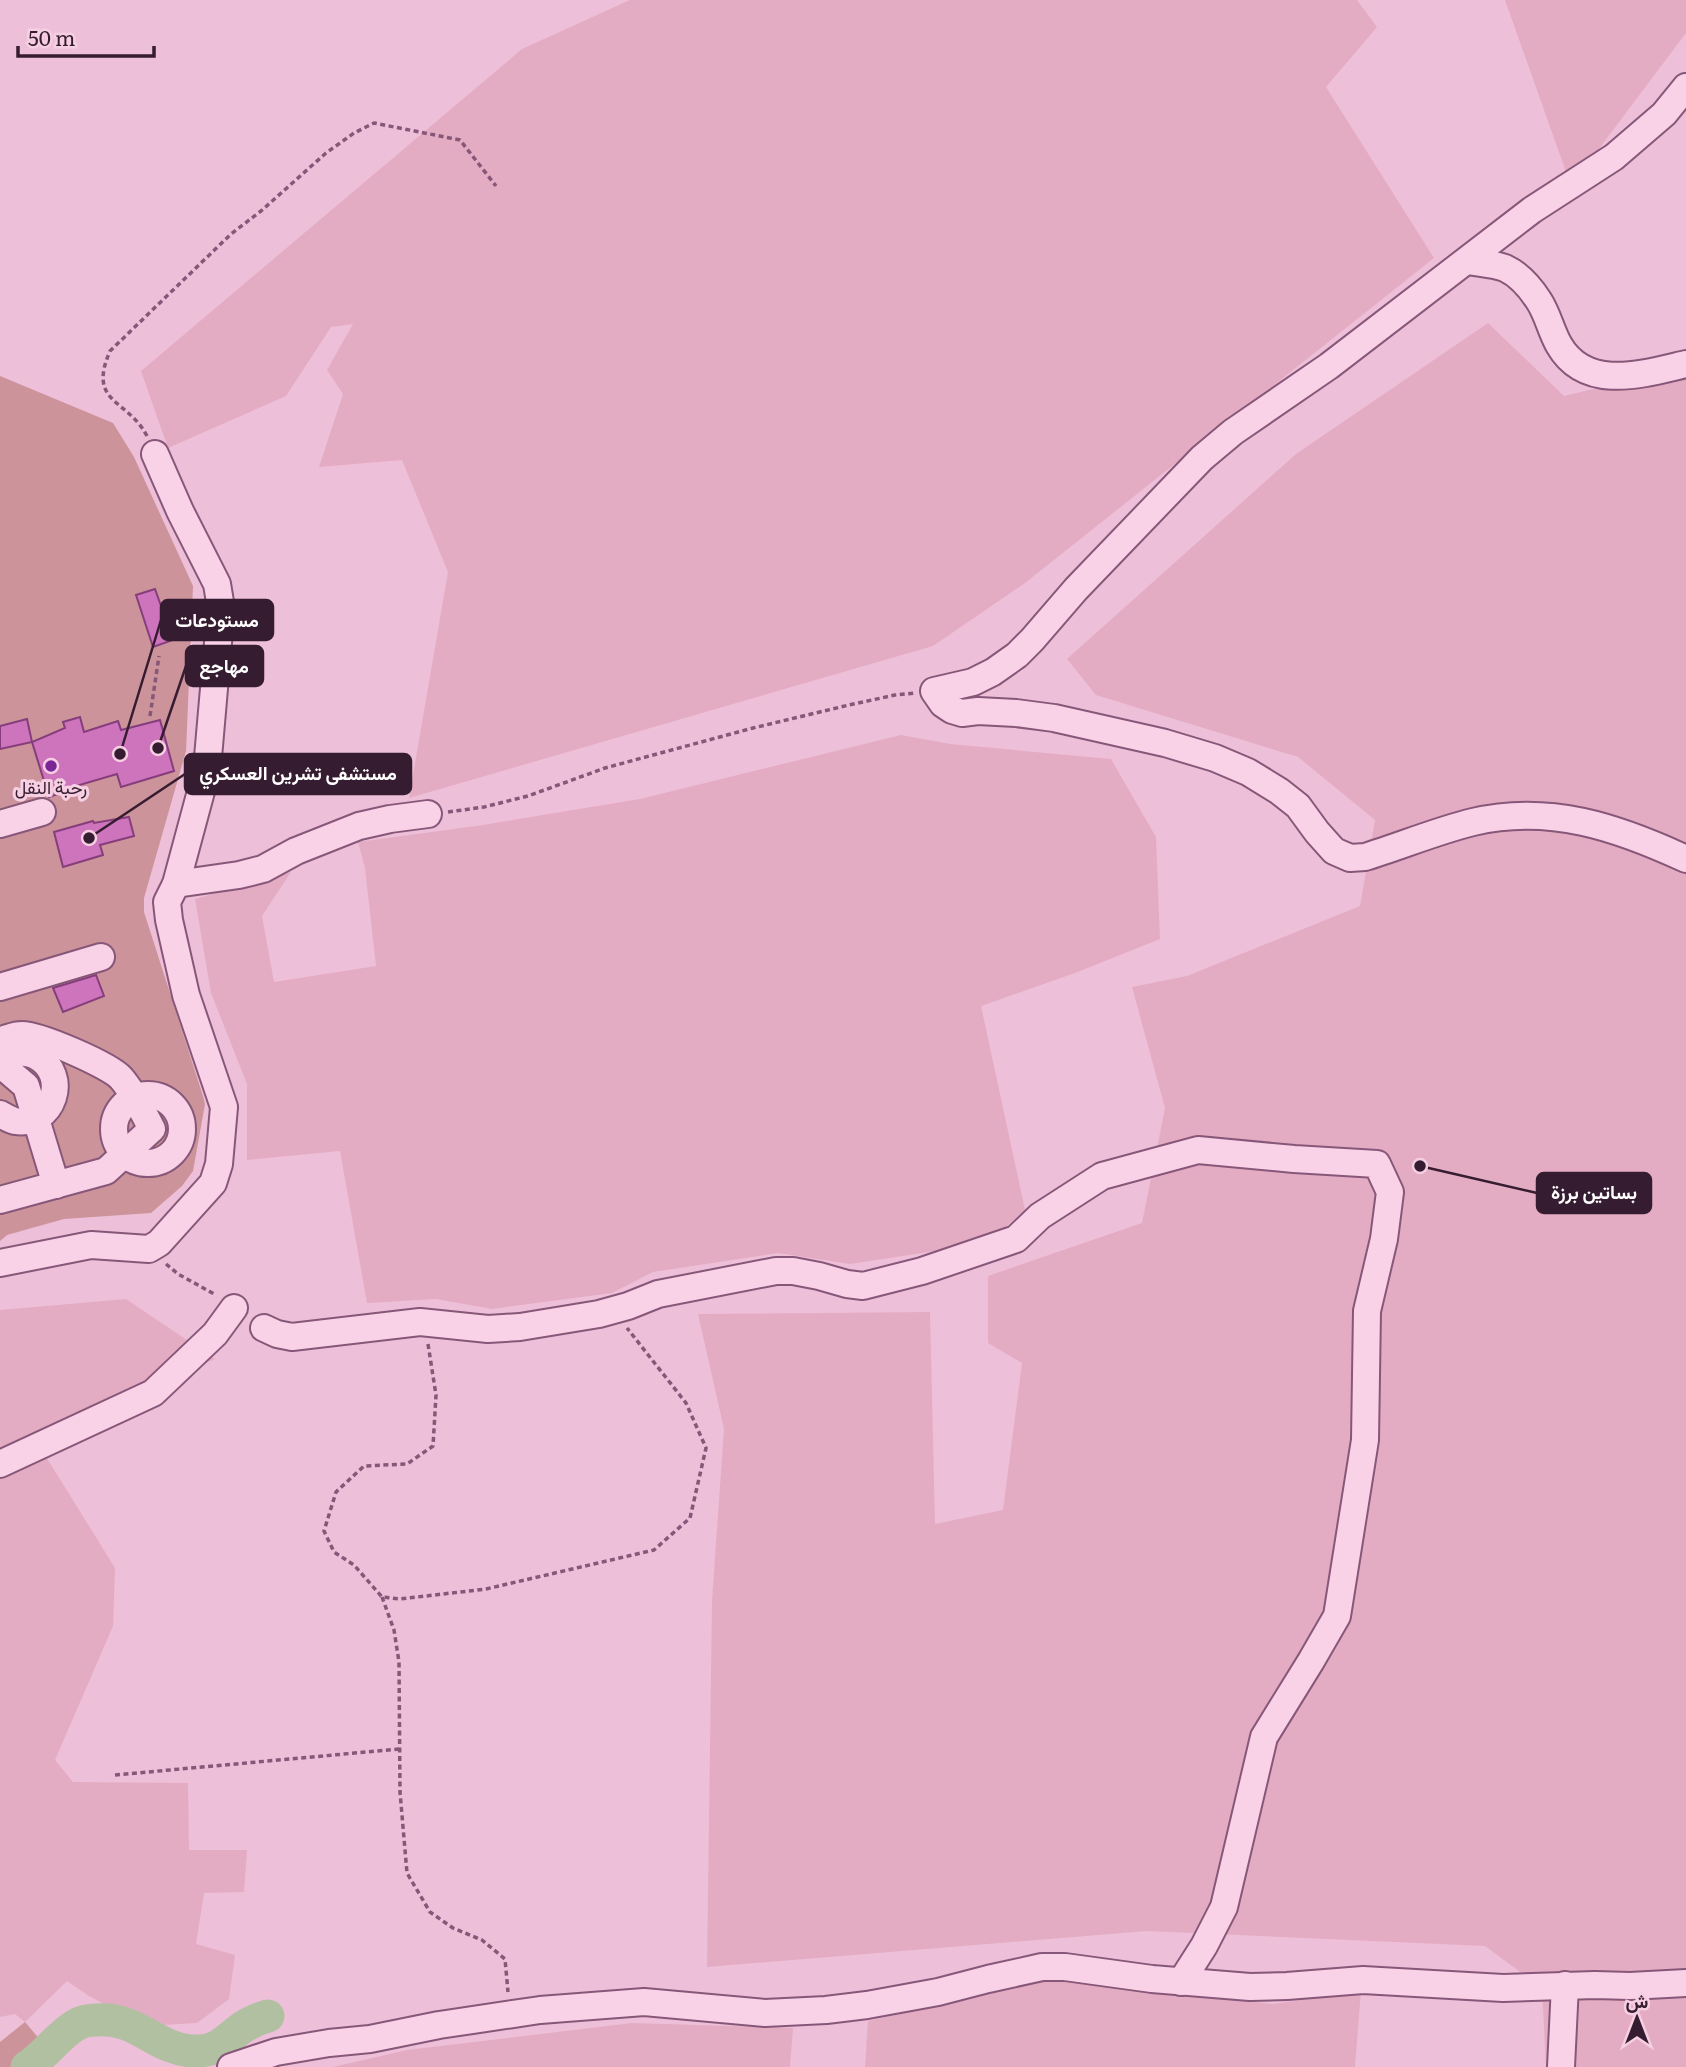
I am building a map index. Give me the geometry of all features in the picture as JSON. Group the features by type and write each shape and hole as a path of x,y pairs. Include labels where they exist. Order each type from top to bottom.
{"street":[{"path":"1686,87 1664,114 1624,149 1532,210 1329,366 1233,432 1202,458 1076,589 1017,655 993,673 973,682 934,691 943,704 962,713 978,711 1054,718 1165,743 1215,758 1248,772 1279,791 1298,807 1334,851 1350,858 1365,857 1474,822 1505,817 1542,816 1588,822 1626,834 1686,859"},
{"path":"1468,261 1504,268 1519,277 1531,288 1543,307 1566,356 1592,374 1622,377 1686,364"},
{"path":"0,1264 91,1245 149,1249 159,1243 213,1183 219,1164 224,1107 186,995 167,902 176,884 207,769 221,608 217,584 155,454"},
{"path":"0,824 42,812"},
{"path":"176,884 263,869 296,850 359,825 428,814"},
{"path":"0,987 101,957"},
{"path":"0,1040 22,1035 41,1037 108,1068 120,1076 152,1129 106,1171 0,1200"},
{"path":"0,1062 26,1086 56,1185"},
{"path":"125,1154 117,1144 113,1127 119,1110 135,1097"},
{"path":"0,1114 14,1121 32,1120 36,1117"},
{"path":"264,1328 292,1337 426,1322 488,1329 520,1327 613,1310 658,1294 776,1271 806,1273 863,1286 1016,1239 1040,1216 1102,1176 1198,1150 1377,1164 1390,1192 1384,1238 1367,1311 1365,1440 1337,1616 1264,1737 1224,1907 1204,1947 1181,1982"},
{"path":"0,1464 153,1393 215,1334 234,1308"},
{"path":"231,2067 276,2052 370,2039 506,2014 644,2002 765,2013 827,2010 938,1992 1042,1967 1083,1968 1152,1979 1250,1987 1363,1980 1503,1988 1686,1983"},
{"path":"1561,2067 1565,1985"}],"path":[{"path":"155,454 142,425 112,400 105,388 103,367 110,351 231,234 326,153 354,133 374,123 460,140 496,186"},
{"path":"150,716 159,656"},
{"path":"428,814 484,807 527,796 605,768 753,728 895,695 934,691"},
{"path":"149,1249 178,1274 210,1290 234,1308"},
{"path":"382,1597 400,1599 486,1589 654,1550 690,1518 706,1448 687,1403 613,1310"},
{"path":"426,1322 436,1395 433,1446 407,1464 364,1466 336,1492 324,1531 334,1552 354,1564 382,1597 394,1630 399,1662 400,1792 407,1873 430,1912 453,1928 482,1940 505,1959 508,1984 506,2014"},
{"path":"115,1775 399,1749"}],"shaded area":[{"path":"630,0 1357,0 1377,27 1326,87 1434,258 1025,583 933,646 409,798 448,572 402,460 319,467 343,394 327,370 353,324 331,327 286,396 168,448 141,371 522,49"},
{"path":"1505,0 1686,0 1686,33 1571,186"},
{"path":"1488,323 1564,396 1686,367 1686,2067 1546,2067 1542,1988 1485,1946 1147,1931 707,1967 712,1601 724,1429 698,1314 930,1312 935,1524 1003,1510 1022,1363 988,1343 988,1276 1142,1223 1165,1108 1132,987 1187,976 1360,906 1375,820 1298,757 1096,695 1067,659 1296,454"},
{"path":"0,376 113,423 134,457 193,586 186,751 144,898 144,912 205,1104 193,1171 182,1186 151,1213 64,1219 7,1235 0,1241"},
{"path":"901,735 950,744 1111,759 1156,837 1160,939 981,1006 1025,1210 1003,1229 949,1249 850,1264 778,1253 653,1272 612,1293 492,1309 436,1299 367,1303 340,1151 247,1160 247,1084 211,993 195,899 291,872 262,916 274,982 376,966 365,868 358,842 640,799"},
{"path":"126,1299 215,1359 35,1439 115,1568 113,1626 55,1760 73,1782 188,1783 189,1850 247,1850 244,1892 204,1893 196,1944 235,1955 229,1999 197,2023 145,2026 67,1981 25,2022 15,2014 0,2017 0,1310"},
{"path":"1053,1979 1273,2004 1361,1991 1355,2067 865,2067 868,2021"},
{"path":"25,2022 58,2061 48,2067 0,2067 0,2042"},
{"path":"632,2023 793,2028 790,2067 333,2067 407,2050"}],"building":[{"path":"155,589 173,640 153,647 136,595"},
{"path":"80,717 84,732 118,721 121,730 160,720 174,771 121,787 117,774 69,788 70,790 49,797 32,742 65,728 63,722"},
{"name":"رحبة النقل","path":"27,719 32,742 0,749 0,726"},
{"path":"129,817 134,836 100,845 103,855 63,867 54,832 93,821"},
{"path":"96,975 104,996 63,1012 53,988"}],"waterway":[{"path":"27,2067 70,2029 86,2021 111,2020 123,2023 167,2045 200,2051 218,2046 246,2025 268,2016"}],"place":[{"name":"مهاجع","path":"158,748"},
{"name":"مستودعات","path":"120,754"},
{"name":"رحبة النقل","path":"51,766"},
{"name":"مستشفى تشرين العسكري","path":"89,838"},
{"name":"بساتين برزة","path":"1420,1166"}]}
